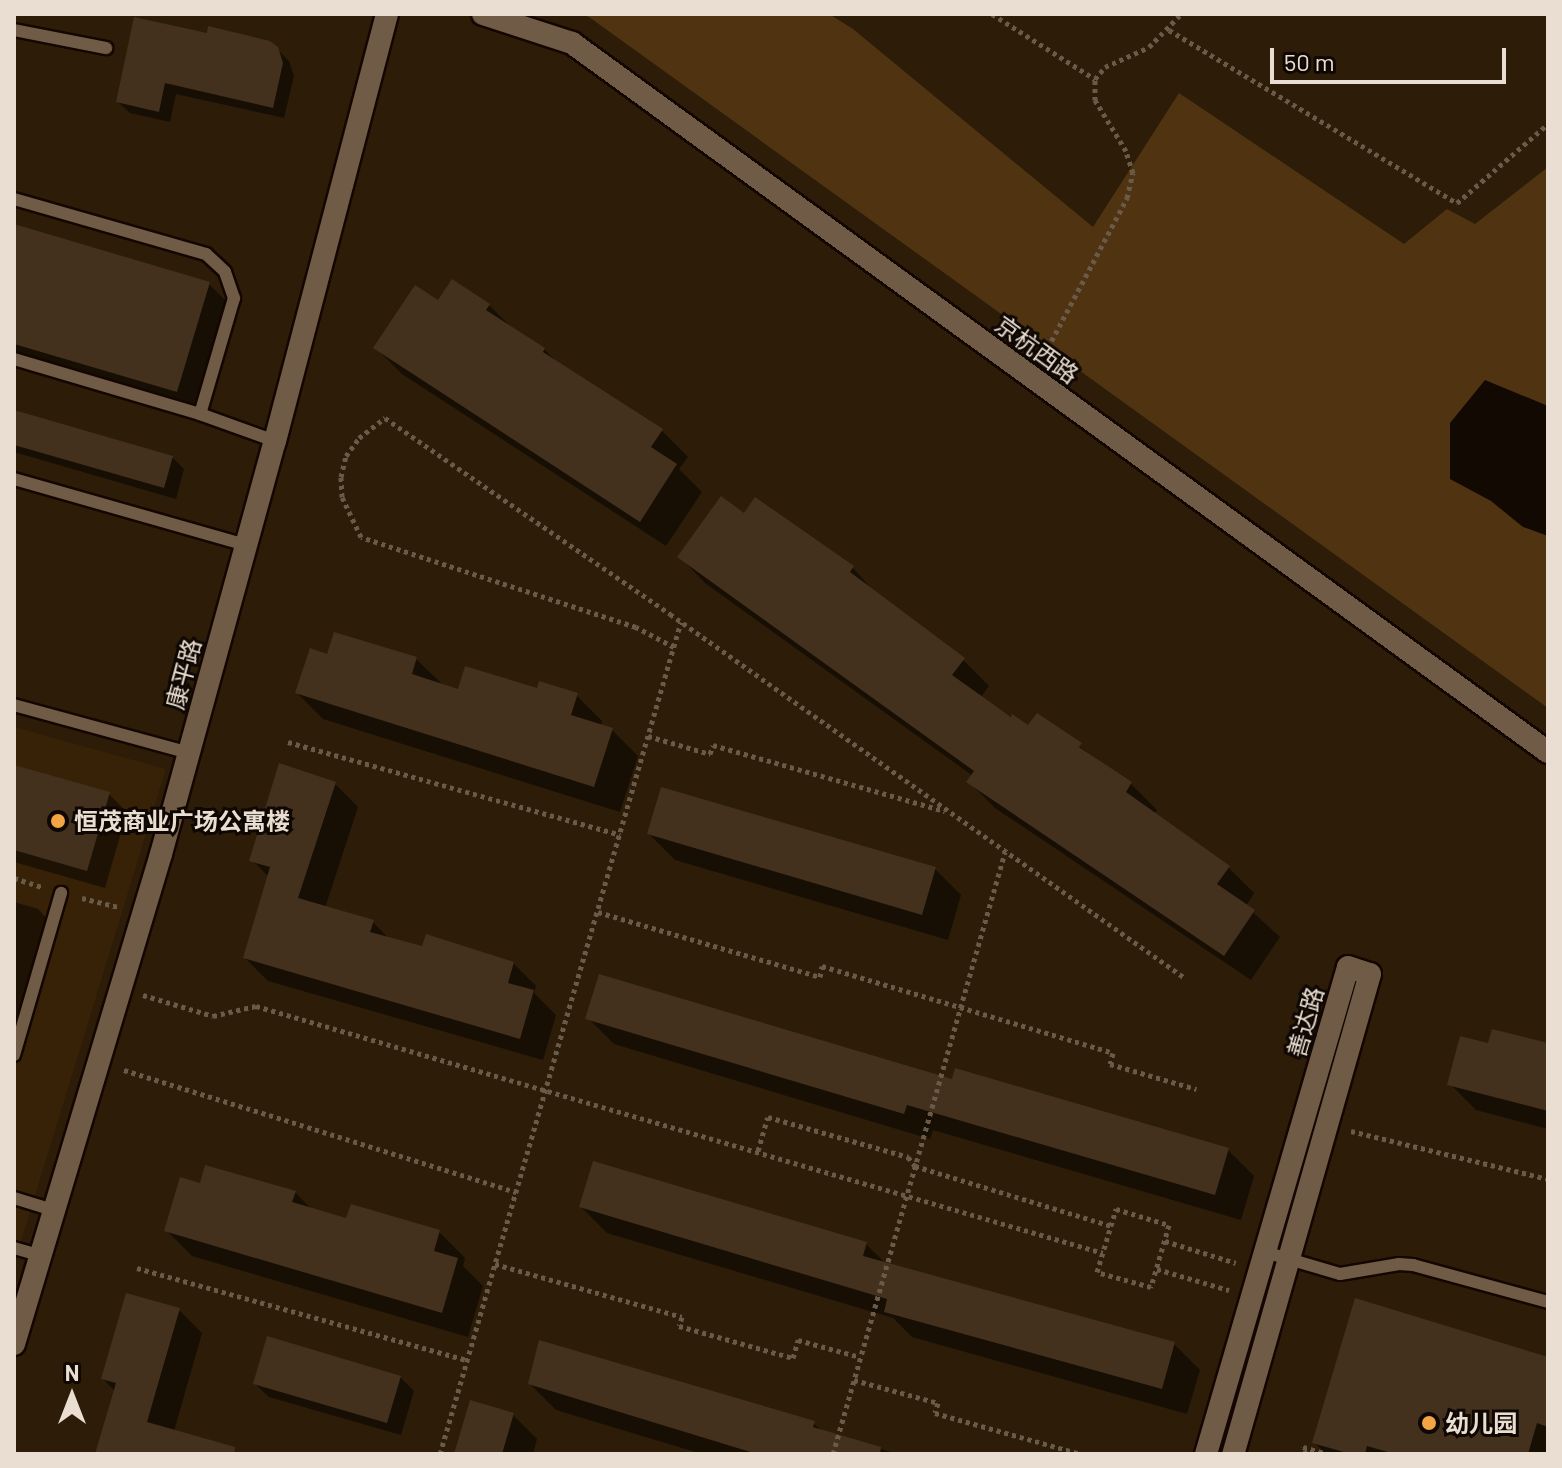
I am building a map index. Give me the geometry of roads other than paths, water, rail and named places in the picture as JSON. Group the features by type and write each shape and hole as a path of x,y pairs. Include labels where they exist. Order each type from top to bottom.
{"street":[{"name":"康平路","path":"14,1344 56,1211 189,753 387,14"},
{"name":"京杭西路","path":"483,14 572,43 1548,752"},
{"name":"善达路","path":"1206,1454 1348,967 1370,974 1233,1454"}],"lane":[{"path":"14,30 106,48"},
{"path":"14,199 206,254 225,272 234,298 200,414"},
{"path":"14,359 200,414 275,441"},
{"path":"14,479 246,545"},
{"path":"14,705 189,753"},
{"path":"14,1055 61,893"},
{"path":"14,1198 56,1211"},
{"path":"14,1248 42,1256"},
{"path":"1262,1261 1289,1259 1349,1274 1384,1266 1413,1265 1548,1302"}],"place":[{"name":"恒茂商业广场公寓楼","path":"58,821"},
{"name":"幼儿园","path":"1429,1423"}]}
